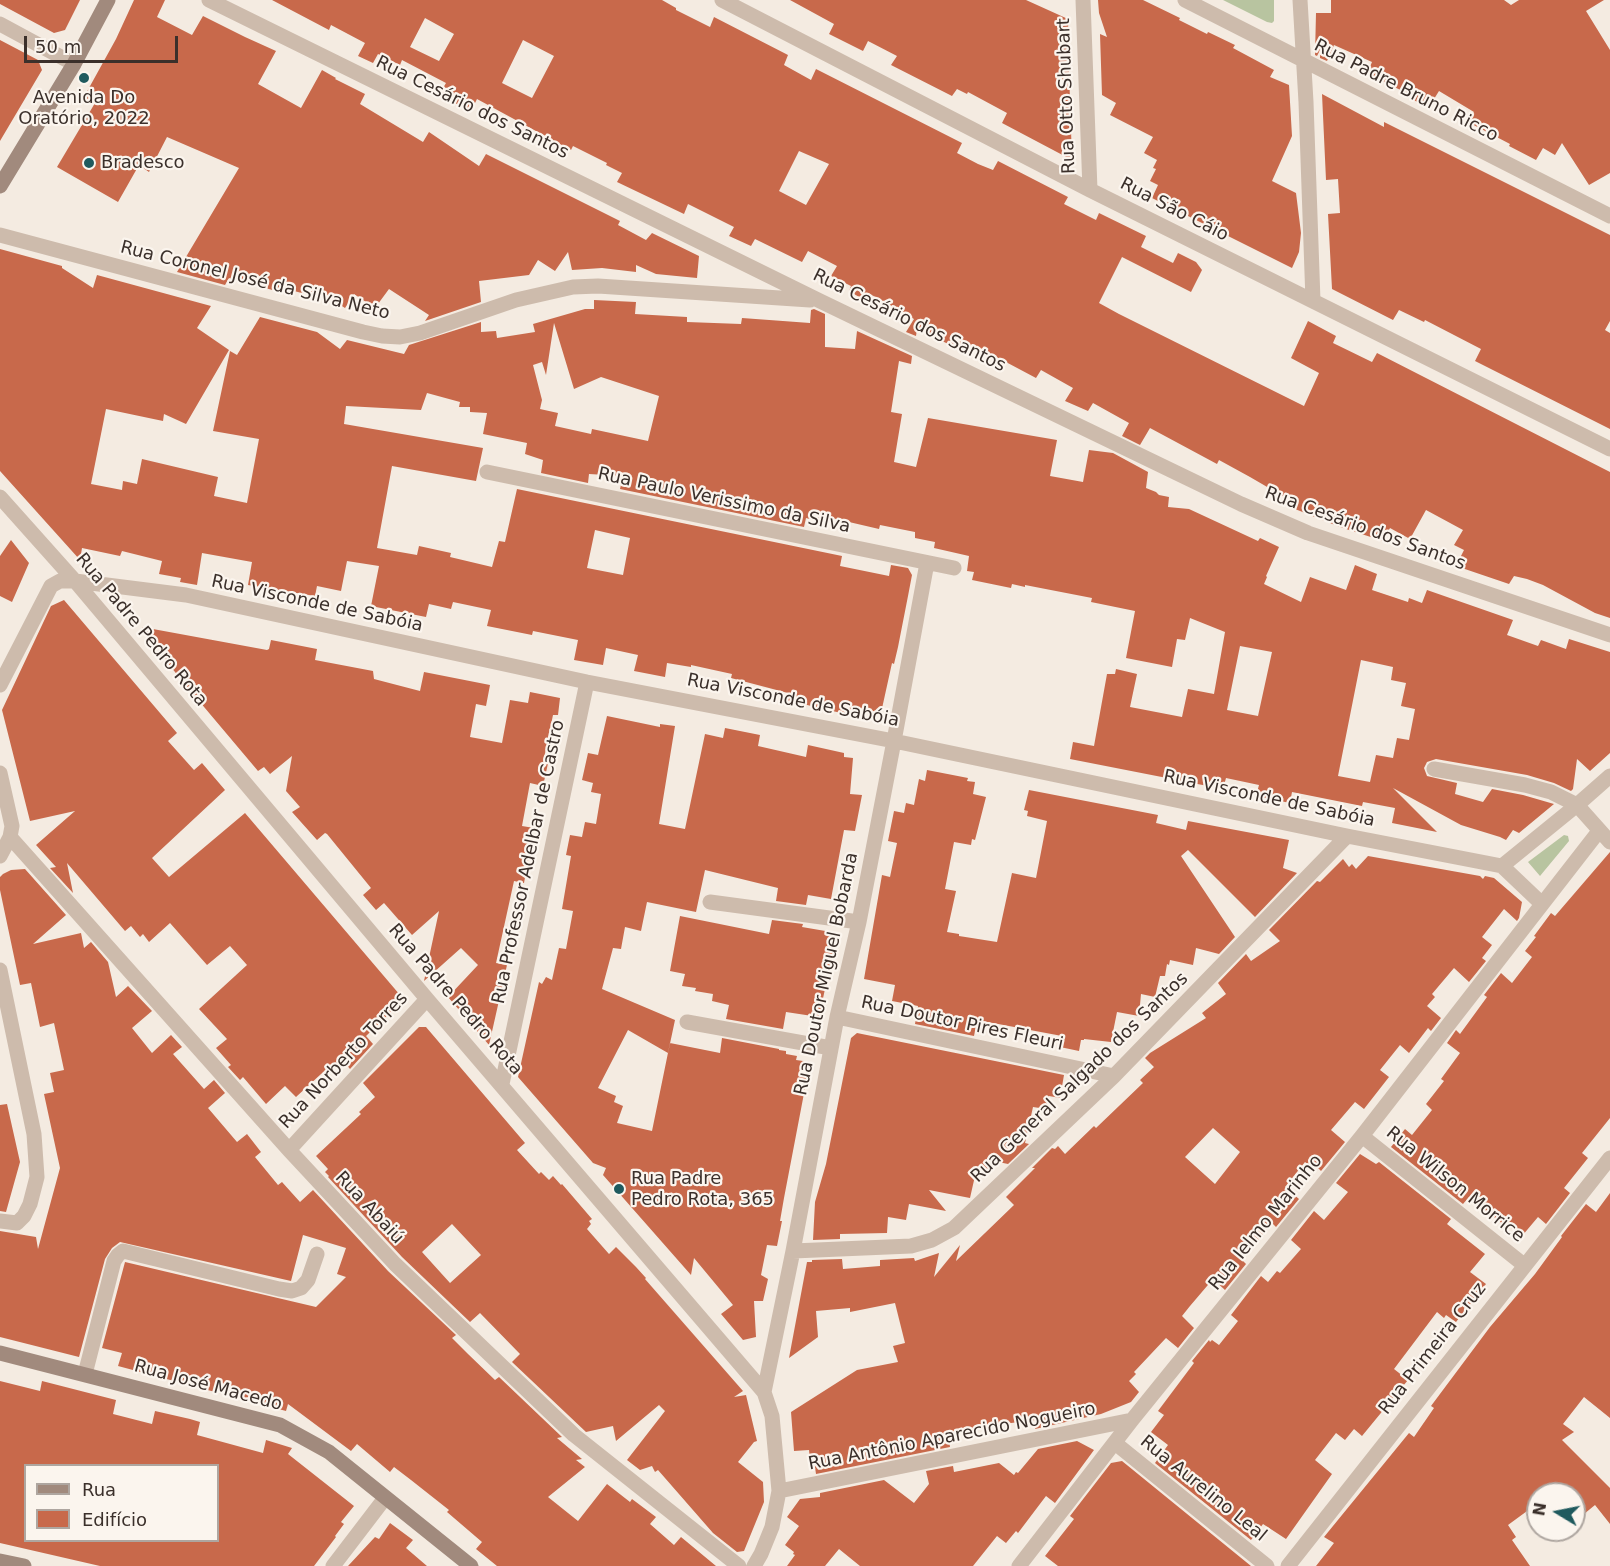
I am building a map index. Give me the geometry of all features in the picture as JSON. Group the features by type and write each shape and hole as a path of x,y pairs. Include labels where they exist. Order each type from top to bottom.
{"street":[{"path":"0,186 74,64 108,0"},
{"name":"Rua Cesário dos Santos","path":"209,0 820,301 1241,504 1308,533 1610,635"},
{"name":"Rua São Cáio","path":"722,0 1090,190 1610,449"},
{"name":"Rua Otto Shubart","path":"1083,0 1090,190"},
{"name":"Rua Padre Bruno Ricco","path":"1185,0 1610,216"},
{"path":"1300,0 1313,301"},
{"path":"0,24 74,64"},
{"name":"Rua Coronel José da Silva Neto","path":"0,235 382,336 400,337 420,333 516,300 573,287 820,301"},
{"name":"Rua Paulo Verissimo da Silva","path":"487,472 954,568"},
{"name":"Rua Padre Pedro Rota","path":"0,497 75,581 427,999 764,1392 772,1416 779,1491 772,1527 754,1566"},
{"name":"Rua Doutor Miguel Bobarda","path":"764,1392 837,1017 859,922 927,563"},
{"path":"0,686 51,586 60,581 75,581"},
{"name":"Rua Visconde de Sabóia","path":"75,581 186,595 587,682 894,741 1347,836 1502,866"},
{"name":"Rua Professor Adelbar de Castro","path":"502,1084 587,682"},
{"path":"1434,769 1525,785 1551,792 1578,805 1605,836"},
{"path":"0,772 11,817 10,837 0,856"},
{"path":"1542,904 1502,866 1610,776"},
{"name":"Rua General Salgado dos Santos","path":"793,1251 911,1246 932,1240 954,1228 1114,1076 1347,836"},
{"name":"Rua Ielmo Marinho","path":"1019,1566 1132,1420 1362,1136 1542,904 1605,836"},
{"name":"Rua Abaiú","path":"10,837 288,1150 395,1264 574,1435 739,1566"},
{"path":"710,902 859,922"},
{"path":"0,970 34,1134 37,1177 30,1204 24,1216 17,1223 0,1221"},
{"name":"Rua Norberto Torres","path":"288,1150 427,999"},
{"name":"Rua Doutor Pires Fleuri","path":"837,1017 1114,1076"},
{"path":"687,1022 831,1048"},
{"name":"Rua Wilson Morrice","path":"1362,1136 1524,1265"},
{"name":"Rua Primeira Cruz","path":"1288,1566 1524,1265 1608,1164"},
{"path":"85,1374 114,1261 123,1251 292,1291 301,1288 308,1280 317,1254"},
{"name":"Rua José Macedo","path":"0,1353 280,1425 329,1452 471,1566"},
{"name":"Rua Antônio Aparecido Nogueiro","path":"779,1491 1132,1420"},
{"name":"Rua Aurelino Leal","path":"1115,1443 1267,1566"},
{"path":"333,1566 385,1498"},
{"path":"0,1561 24,1566"}],"green space":[{"path":"1223,0 1274,0 1274,21 1267,22"},
{"path":"1564,835 1568,836 1569,841 1540,876 1528,862"}],"building":[{"path":"0,0 80,0 65,30 54,33 0,4"},
{"path":"134,0 165,0 157,17 192,35 203,16 276,51 258,84 301,108 322,70 365,94 360,104 423,142 429,132 479,166 486,154 620,221 618,225 646,240 652,233 699,256 697,278 656,274 636,265 636,272 602,268 572,270 568,252 555,271 538,260 529,275 479,281 481,302 425,321 429,315 389,289 375,308 354,294 345,308 317,290 313,296 279,287 276,291 229,278 225,285 177,272 239,168 167,137 149,172 139,165 118,202 57,167 95,103 84,97 116,39"},
{"path":"272,0 662,0 676,10 710,27 714,17 788,55 784,65 811,80 816,69 962,143 957,153 978,164 993,170 998,161 1068,197 1064,204 1096,220 1099,213 1146,236 1141,247 1173,263 1178,253 1196,262 1202,270 1191,292 1122,257 1099,303 1119,314 1304,406 1319,373 1291,358 1308,321 1336,336 1333,343 1372,362 1377,353 1610,472 1610,618 1595,613 1527,579 1514,576 1509,584 1456,566 1464,550 1454,545 1463,530 1426,510 1410,539 1390,528 1383,541 1290,507 1293,502 1250,477 1219,460 1217,464 1150,428 1140,445 1122,436 1129,423 1093,403 1088,411 1065,401 1073,388 1041,370 1036,378 972,344 967,353 917,329 916,336 906,332 914,319 870,294 866,301 849,291 851,286 831,276 837,266 808,251 802,262 755,239 751,246 729,236 734,227 688,204 684,214 617,182 622,173 606,165 607,163 573,146 571,150 477,99 471,111 439,95 446,83 402,60 400,65 378,54 373,63 358,56 365,43 331,25 329,30","holes":["425,18 454,34 439,61 410,47","523,40 554,56 532,98 502,83","799,151 829,164 806,205 779,191"]},
{"path":"790,0 1026,0 1068,19 1069,56 1063,67 1069,70 1072,160 1002,123 1007,113 968,92 967,94 957,89 952,96 891,65 897,56 868,41 863,51 829,34 834,24"},
{"path":"1098,0 1143,0 1207,34 1208,32 1235,45 1233,48 1274,70 1270,77 1289,85 1292,136 1272,181 1296,193 1301,233 1299,252 1292,268 1152,198 1158,185 1150,181 1156,169 1153,168 1157,160 1144,153 1153,137 1110,115 1116,103 1102,95 1100,34 1107,37 1099,13"},
{"path":"1331,0 1504,0 1511,5 1519,0 1604,0 1586,11 1610,50 1610,173 1589,185 1562,143 1555,155 1543,148 1536,160 1468,122 1474,112 1439,91 1429,107 1411,99 1413,96 1367,74 1372,62 1334,45 1327,61 1320,58 1320,50 1317,56 1315,55 1316,13 1331,13"},
{"path":"0,40 38,60 42,70 0,141"},
{"path":"1322,94 1384,127 1384,122 1610,235 1610,321 1605,330 1610,333 1610,429 1475,361 1481,349 1425,320 1424,322 1399,310 1393,320 1332,289 1328,214 1340,213 1338,179 1326,180"},
{"path":"0,249 62,266 93,288 97,275 211,306 197,328 229,350 186,424 164,414 163,421 106,409 91,484 122,490 123,481 137,484 142,459 218,477 214,496 247,503 259,439 213,431 230,351 237,355 260,317 317,332 340,349 347,340 404,354 409,345 481,322 481,332 496,331 497,338 535,332 533,324 585,309 594,309 594,300 636,302 635,314 687,317 687,322 741,324 742,318 810,323 811,310 814,309 825,314 825,347 855,349 857,331 912,356 911,364 899,361 891,412 902,414 894,462 916,467 928,418 1057,440 1050,476 1083,482 1089,450 1113,453 1148,472 1146,488 1169,497 1168,507 1189,509 1258,541 1260,538 1279,547 1264,584 1301,602 1310,577 1346,590 1355,565 1377,574 1372,590 1408,602 1409,598 1422,603 1427,590 1513,620 1507,635 1538,646 1541,640 1566,649 1569,639 1610,652 1610,753 1590,771 1577,759 1571,791 1527,775 1436,759 1427,762 1424,768 1427,776 1457,783 1455,794 1483,802 1492,789 1554,804 1519,833 1513,830 1506,840 1461,825 1393,788 1437,832 1392,823 1395,808 1363,802 1362,806 1292,792 1290,803 1256,796 1259,785 1226,778 1223,789 1070,759 1073,742 1094,746 1107,674 1115,674 1116,669 1137,674 1130,707 1182,717 1188,689 1214,694 1225,632 1190,618 1185,640 1177,639 1172,667 1126,658 1135,611 1091,602 1092,598 1025,585 1025,587 1012,584 1011,588 972,580 974,572 967,571 969,556 934,548 935,542 915,538 915,532 880,525 879,529 819,515 818,521 806,518 804,527 620,489 623,476 589,474 588,483 541,473 543,460 525,454 527,443 483,434 487,413 470,412 470,407 459,407 460,402 427,393 421,410 346,406 344,424 483,448 476,481 392,466 377,548 417,555 419,546 451,553 450,557 492,567 499,541 505,542 517,489 842,556 840,566 889,576 891,565 908,568 912,575 898,647 894,664 892,663 881,713 860,708 858,717 786,700 788,693 731,678 732,674 691,665 691,667 667,663 665,677 634,671 638,655 606,648 603,665 574,660 578,640 533,631 532,635 487,626 491,610 453,602 451,609 429,604 426,617 371,606 379,566 347,561 341,591 317,586 315,596 248,585 252,562 202,553 197,585 180,582 181,578 159,574 162,561 122,551 120,556 82,548 80,560 0,471","holes":["554,323 574,389 601,377 659,396 648,441 592,429 591,434 555,426 558,413 540,409 542,400 533,365 542,362 546,375","595,530 630,538 623,575 587,568","1240,646 1272,652 1258,716 1227,710","1361,660 1393,667 1391,680 1406,683 1401,706 1415,709 1409,740 1397,738 1393,758 1376,755 1370,782 1338,776"]},
{"path":"11,540 29,563 12,602 0,596 0,556"},
{"path":"64,600 177,733 168,741 194,770 202,763 225,790 152,858 169,877 245,813 400,995 388,1005 393,1010 366,1036 373,1044 350,1069 344,1062 337,1067 333,1063 296,1097 285,1086 266,1104 243,1077 240,1080 228,1067 231,1065 216,1048 227,1039 199,1009 247,965 230,946 207,965 170,923 149,942 143,934 140,937 131,926 125,931 67,863 73,893 50,868 56,867 36,845 75,811 30,821 2,710 51,606"},
{"path":"142,627 267,650 271,640 317,649 315,660 373,671 374,679 420,691 424,672 490,685 486,706 476,704 470,737 502,743 510,700 528,703 530,692 560,698 558,715 553,715 544,758 549,759 543,786 530,783 522,826 534,828 524,883 514,881 496,963 507,965 489,1045 448,997 478,965 461,948 424,981 439,911 412,935 384,903 376,910 363,895 371,888 327,834 325,833 317,840 292,812 300,807 286,791 292,756 270,774 264,767 258,771 183,682"},
{"path":"607,716 660,727 660,724 675,726 659,824 685,829 705,734 723,738 725,728 760,735 758,746 806,757 808,745 844,753 844,757 853,758 850,794 862,795 855,831 844,830 831,899 808,895 806,905 776,901 778,888 705,870 696,912 647,902 641,931 625,927 621,949 613,948 602,989 675,1020 670,1043 720,1053 722,1038 779,1049 786,1051 786,1054 797,1056 796,1060 810,1062 777,1246 767,1245 761,1275 768,1279 763,1301 754,1301 756,1337 743,1340 721,1314 733,1305 694,1258 691,1275 603,1175 606,1168 593,1163 518,1077 539,982 542,984 546,977 552,980 559,948 566,949 573,911 562,909 571,856 566,855 570,835 582,837 585,822 596,824 601,794 591,792 593,783 582,780 588,753 598,755","holes":["628,1030 668,1053 652,1131 617,1123 623,1106 614,1102 616,1096 598,1088"]},
{"path":"927,770 968,778 967,781 975,782 973,794 986,797 975,840 972,839 971,845 954,842 945,889 956,891 947,932 959,934 959,936 997,942 1012,873 1036,878 1047,821 1027,816 1028,811 1024,810 1029,790 1158,815 1156,823 1186,830 1188,821 1289,840 1283,868 1297,873 1255,917 1188,850 1181,856 1235,937 1219,954 1196,948 1193,965 1170,960 1165,976 1160,976 1155,997 1141,994 1139,1016 1117,1012 1111,1042 1084,1039 1081,1040 1079,1051 1060,1047 1062,1036 977,1020 974,1036 915,1024 918,1006 892,1001 895,985 864,979 882,875 890,877 897,843 888,841 894,811 904,813 906,803 914,805 919,779 925,781"},
{"path":"1610,852 1610,1118 1582,1153 1588,1158 1564,1188 1570,1193 1546,1224 1538,1217 1522,1236 1510,1227 1509,1229 1469,1197 1463,1204 1391,1147 1405,1129 1412,1135 1432,1110 1426,1104 1444,1081 1441,1079 1460,1053 1447,1043 1456,1030 1460,1034 1487,997 1484,995 1501,973 1512,983 1532,957 1525,951 1551,913 1555,916"},
{"path":"1368,856 1480,876 1483,879 1485,876 1494,878 1522,902 1519,918 1517,921 1504,909 1482,937 1492,945 1482,958 1486,961 1469,982 1454,968 1432,994 1435,997 1427,1006 1441,1018 1431,1031 1428,1028 1409,1053 1400,1045 1380,1070 1389,1077 1364,1109 1355,1102 1331,1130 1345,1142 1321,1171 1317,1167 1315,1170 1305,1162 1285,1187 1299,1199 1276,1227 1272,1223 1242,1260 1246,1264 1225,1290 1213,1279 1182,1316 1194,1328 1178,1348 1166,1338 1134,1372 1136,1374 1129,1381 1139,1392 1131,1402 1101,1414 1035,1429 1036,1420 978,1427 978,1429 948,1434 950,1447 816,1474 814,1460 810,1461 809,1450 794,1451 791,1412 857,1370 898,1362 893,1346 905,1343 895,1303 850,1312 850,1308 816,1311 818,1337 789,1358 807,1262 842,1259 843,1269 880,1266 880,1260 914,1258 915,1261 939,1253 934,1277 960,1245 956,1261 1014,1205 1006,1197 1052,1148 1055,1149 1058,1146 1065,1154 1143,1083 1140,1080 1154,1067 1145,1058 1150,1053 1206,1018 1202,1013 1226,994 1218,983 1246,954 1251,961 1280,941 1269,930 1317,881 1320,882 1343,859 1349,867 1352,864 1356,869","holes":["1213,1128 1240,1152 1215,1184 1185,1157"]},
{"path":"25,869 66,915 33,944 81,933 84,948 91,942 108,962 116,997 128,986 152,1011 132,1028 152,1053 171,1035 182,1047 173,1054 204,1089 214,1080 225,1093 208,1108 237,1142 247,1134 261,1152 255,1157 278,1185 282,1182 300,1202 313,1190 388,1271 456,1335 452,1338 495,1380 499,1377 562,1437 557,1438 582,1459 576,1460 585,1467 548,1497 578,1521 607,1484 630,1502 632,1499 656,1517 650,1524 674,1545 681,1537 716,1566 497,1566 476,1549 482,1542 447,1512 449,1510 411,1480 394,1467 390,1472 357,1444 351,1451 288,1404 286,1411 118,1366 122,1353 102,1348 125,1262 316,1307 346,1277 337,1274 346,1248 303,1235 291,1281 120,1242 112,1248 105,1259 79,1357 0,1337 0,1231 36,1237 38,1249 60,1168 44,1094 54,1092 50,1073 64,1070 54,1023 40,1027 31,983 20,985 0,890 0,877 3,874 11,870"},
{"path":"680,916 769,934 772,920 803,924 802,927 837,933 819,1017 786,1012 783,1029 726,1019 729,1005 712,1001 713,994 682,986 685,974 670,971"},
{"path":"419,1027 426,1027 525,1143 517,1150 539,1174 541,1172 549,1180 553,1176 562,1184 592,1219 587,1229 609,1254 616,1247 636,1267 743,1391 734,1397 746,1395 757,1441 738,1462 763,1482 764,1502 744,1551 737,1552 713,1533 658,1470 655,1472 652,1466 640,1470 627,1460 665,1411 659,1405 616,1441 613,1426 586,1432 512,1362 520,1354 480,1313 470,1322 402,1257 328,1177 325,1172 328,1169 316,1156 361,1114 359,1112 375,1097 363,1083","holes":["452,1224 481,1255 450,1283 422,1252"]},
{"path":"857,1033 1064,1075 1060,1098 1049,1096 1046,1109 1033,1107 1025,1143 1029,1144 1008,1164 989,1160 986,1177 977,1167 970,1198 929,1190 946,1211 909,1204 906,1220 888,1217 887,1233 840,1234 840,1239 813,1240 815,1202 826,1164 851,1038"},
{"path":"7,1104 20,1162 6,1212 0,1211 0,1105"},
{"path":"1360,1154 1376,1164 1379,1162 1451,1219 1447,1224 1485,1254 1470,1272 1486,1284 1456,1322 1446,1315 1444,1318 1437,1312 1394,1369 1408,1380 1362,1436 1354,1429 1345,1440 1336,1433 1315,1460 1332,1474 1286,1539 1263,1524 1251,1540 1155,1463 1168,1445 1151,1432 1164,1415 1158,1411 1194,1363 1192,1361 1209,1340 1219,1345 1238,1321 1231,1315 1261,1276 1268,1282 1277,1271 1280,1273 1301,1249 1291,1240 1314,1211 1324,1220 1348,1192 1336,1183"},
{"path":"1610,1193 1610,1418 1584,1397 1563,1424 1574,1432 1562,1440 1610,1488 1610,1524 1595,1505 1586,1512 1586,1482 1526,1482 1526,1512 1508,1525 1516,1537 1512,1540 1530,1566 1316,1566 1334,1543 1324,1537 1409,1433 1414,1437 1434,1408 1431,1406 1490,1327 1535,1274 1586,1204 1596,1212"},
{"path":"0,1381 40,1391 42,1381 116,1400 113,1414 152,1424 155,1411 190,1419 200,1422 197,1435 263,1453 266,1440 292,1448 288,1454 354,1506 341,1522 344,1524 336,1537 314,1566 100,1566 0,1543"},
{"path":"1077,1441 1094,1450 1055,1503 1046,1496 1018,1533 1016,1531 1006,1543 997,1536 973,1566 860,1566 839,1549 825,1566 787,1566 795,1555 785,1545 799,1526 787,1517 800,1499 820,1497 820,1493 884,1480 914,1503 929,1484 926,1471 953,1466 954,1472 999,1463 1014,1475 1038,1449"},
{"path":"1122,1461 1251,1566 1058,1566 1045,1556 1074,1519 1070,1516 1111,1463"},
{"path":"390,1523 413,1540 406,1548 427,1566 348,1566 375,1537 379,1539"}],"place":[{"name":"Avenida Do Oratório, 2022","path":"84,78"},
{"name":"Bradesco","path":"89,163"},
{"name":"Rua Padre Pedro Rota, 365","path":"619,1189"}]}
